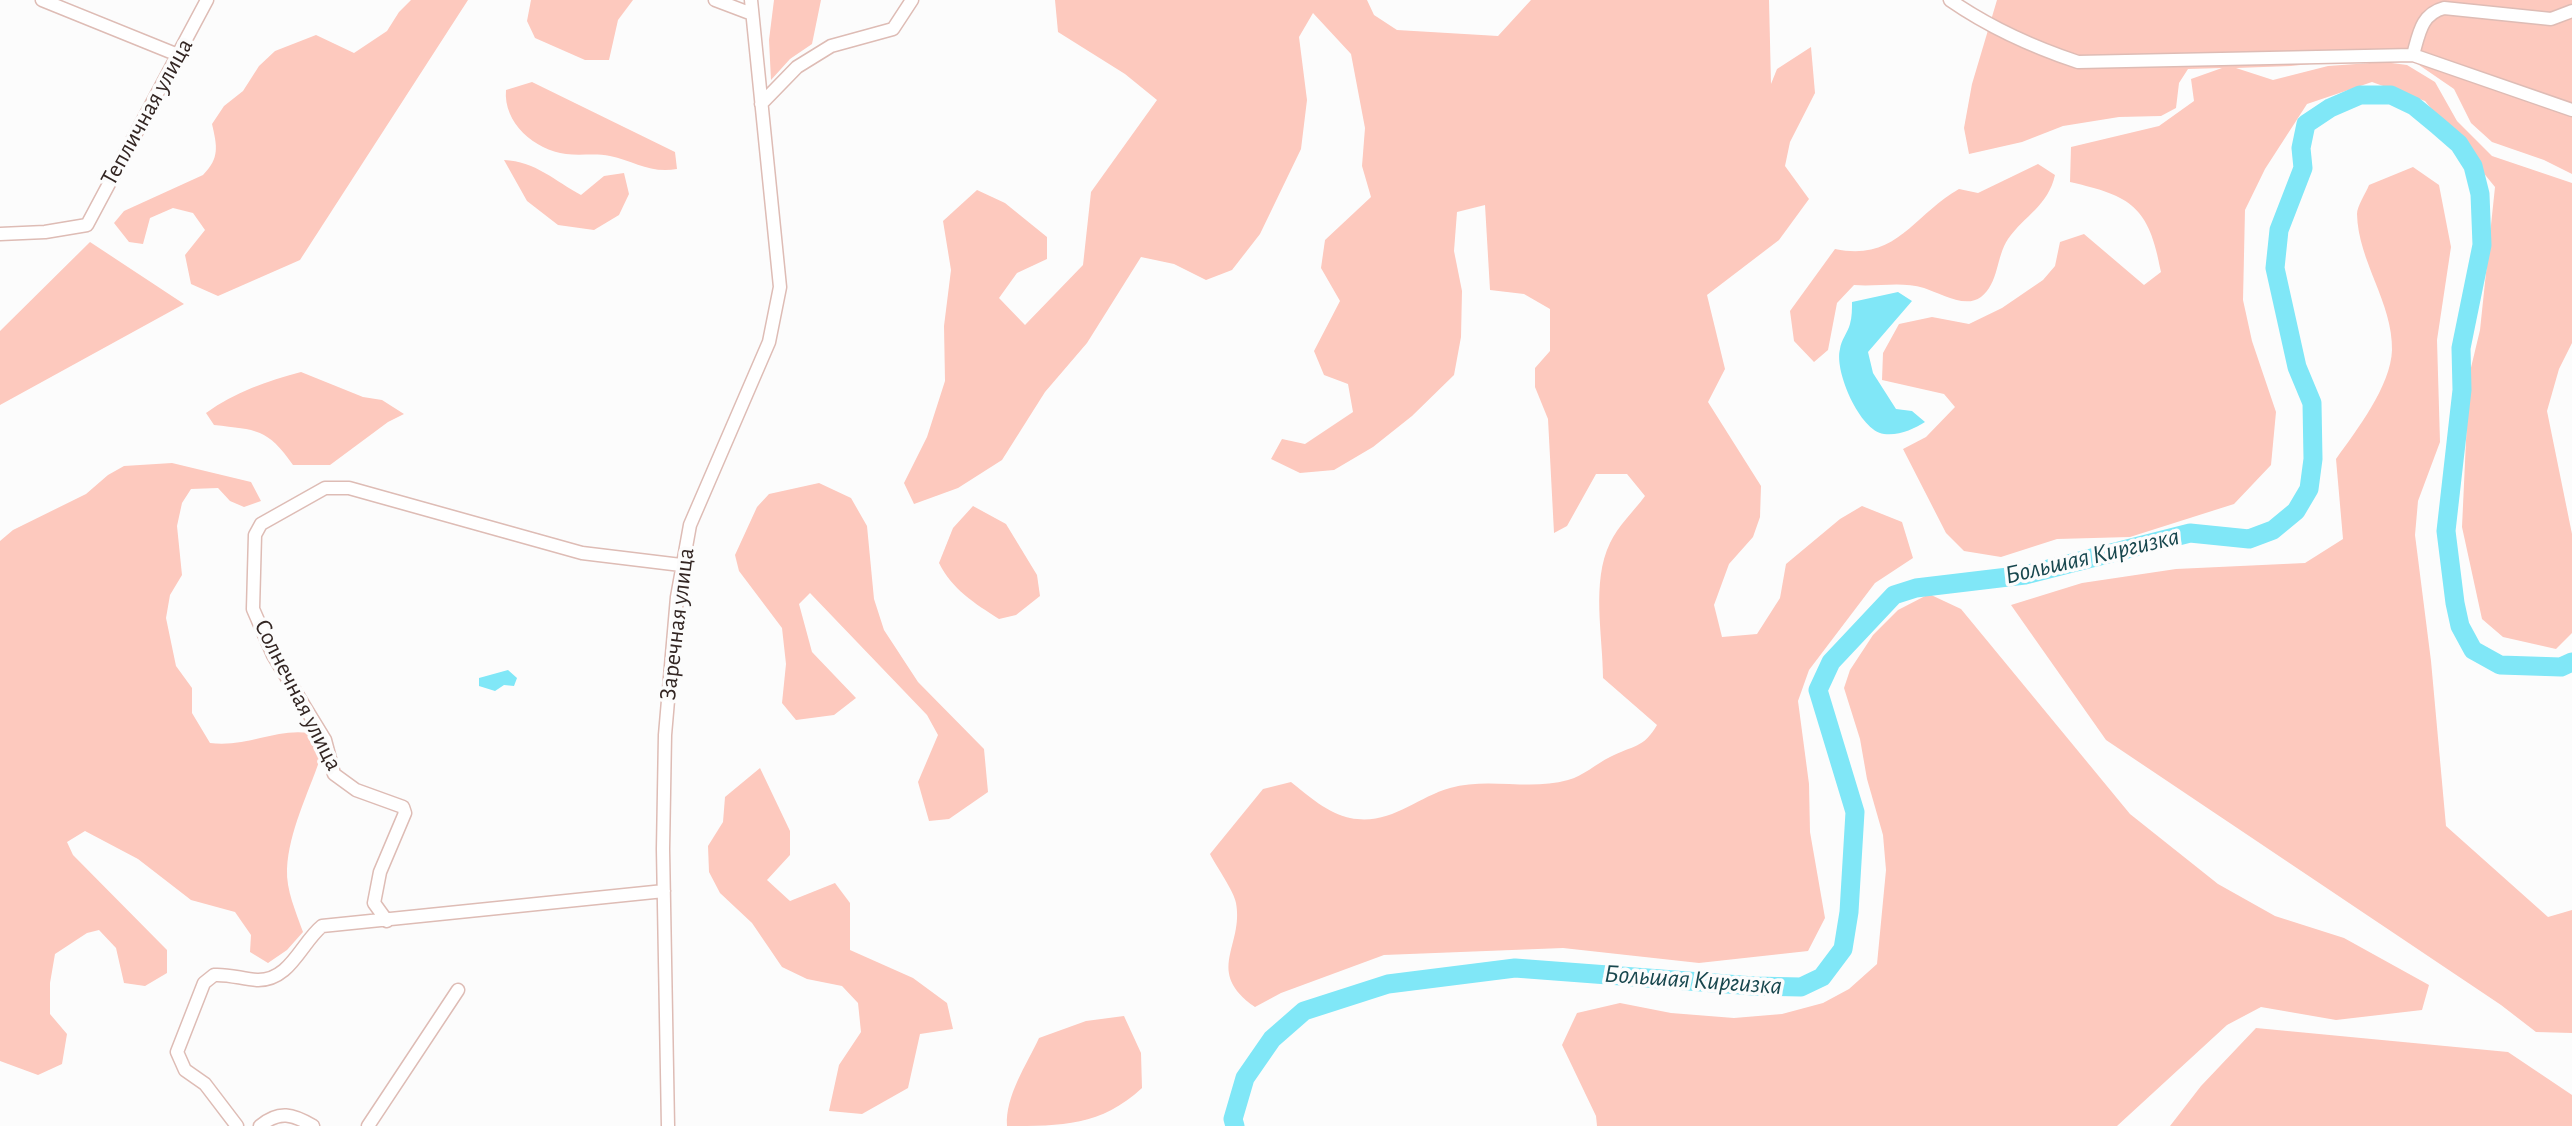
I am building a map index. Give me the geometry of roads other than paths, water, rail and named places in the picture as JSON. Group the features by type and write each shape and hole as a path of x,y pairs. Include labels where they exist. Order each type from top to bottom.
{"street":[{"path":"41,0 178,55"},
{"name":"Тепличная улица","path":"0,234 45,232 87,225 131,138 207,0"},
{"path":"715,0 752,14"},
{"name":"Заречная улица","path":"668,1126 664,891 665,735 681,565 690,525 769,342 780,287 751,0"},
{"path":"761,104 797,67 831,46 893,29 912,0"},
{"path":"1950,0 1972,15 2043,50 2078,62 2413,55 2572,110"},
{"path":"2413,55 2423,20 2434,11 2444,8 2551,19 2572,11"},
{"name":"Солнечная улица","path":"387,921 374,903 380,872 405,813 403,807 356,790 334,774 324,740 273,655 253,609 255,535 261,524 325,488 349,488 582,553 681,565"},
{"path":"237,1126 205,1084 185,1070 177,1052 204,984 214,975 259,980 275,976 289,966 322,926 387,921 552,900 664,891"},
{"path":"368,1126 458,990"},
{"path":"260,1126 272,1116 293,1115 313,1126"}],"water":[{"path":"1898,292 1912,301 1868,352 1873,373 1896,409 1912,411 1925,422 1906,431 1884,434 1866,423 1858,412 1845,385 1839,359 1852,316 1852,302"},
{"path":"508,670 517,678 514,686 504,685 495,691 479,686 479,678"}],"waterway":[{"name":"Большая Киргизка","path":"1235,1126 1233,1119 1245,1078 1272,1039 1304,1011 1388,984 1515,968 1754,986 1801,987 1822,977 1843,949 1849,912 1855,812 1818,690 1831,662 1894,595 1916,588 2025,575 2190,533 2249,539 2273,530 2296,511 2309,489 2313,459 2312,403 2297,367 2275,268 2279,230 2303,168 2301,148 2306,124 2330,108 2360,95 2391,95 2414,106 2459,144 2473,166 2480,194 2482,245 2461,348 2462,390 2446,531 2460,626 2473,650 2500,665 2561,667 2572,662"}]}
